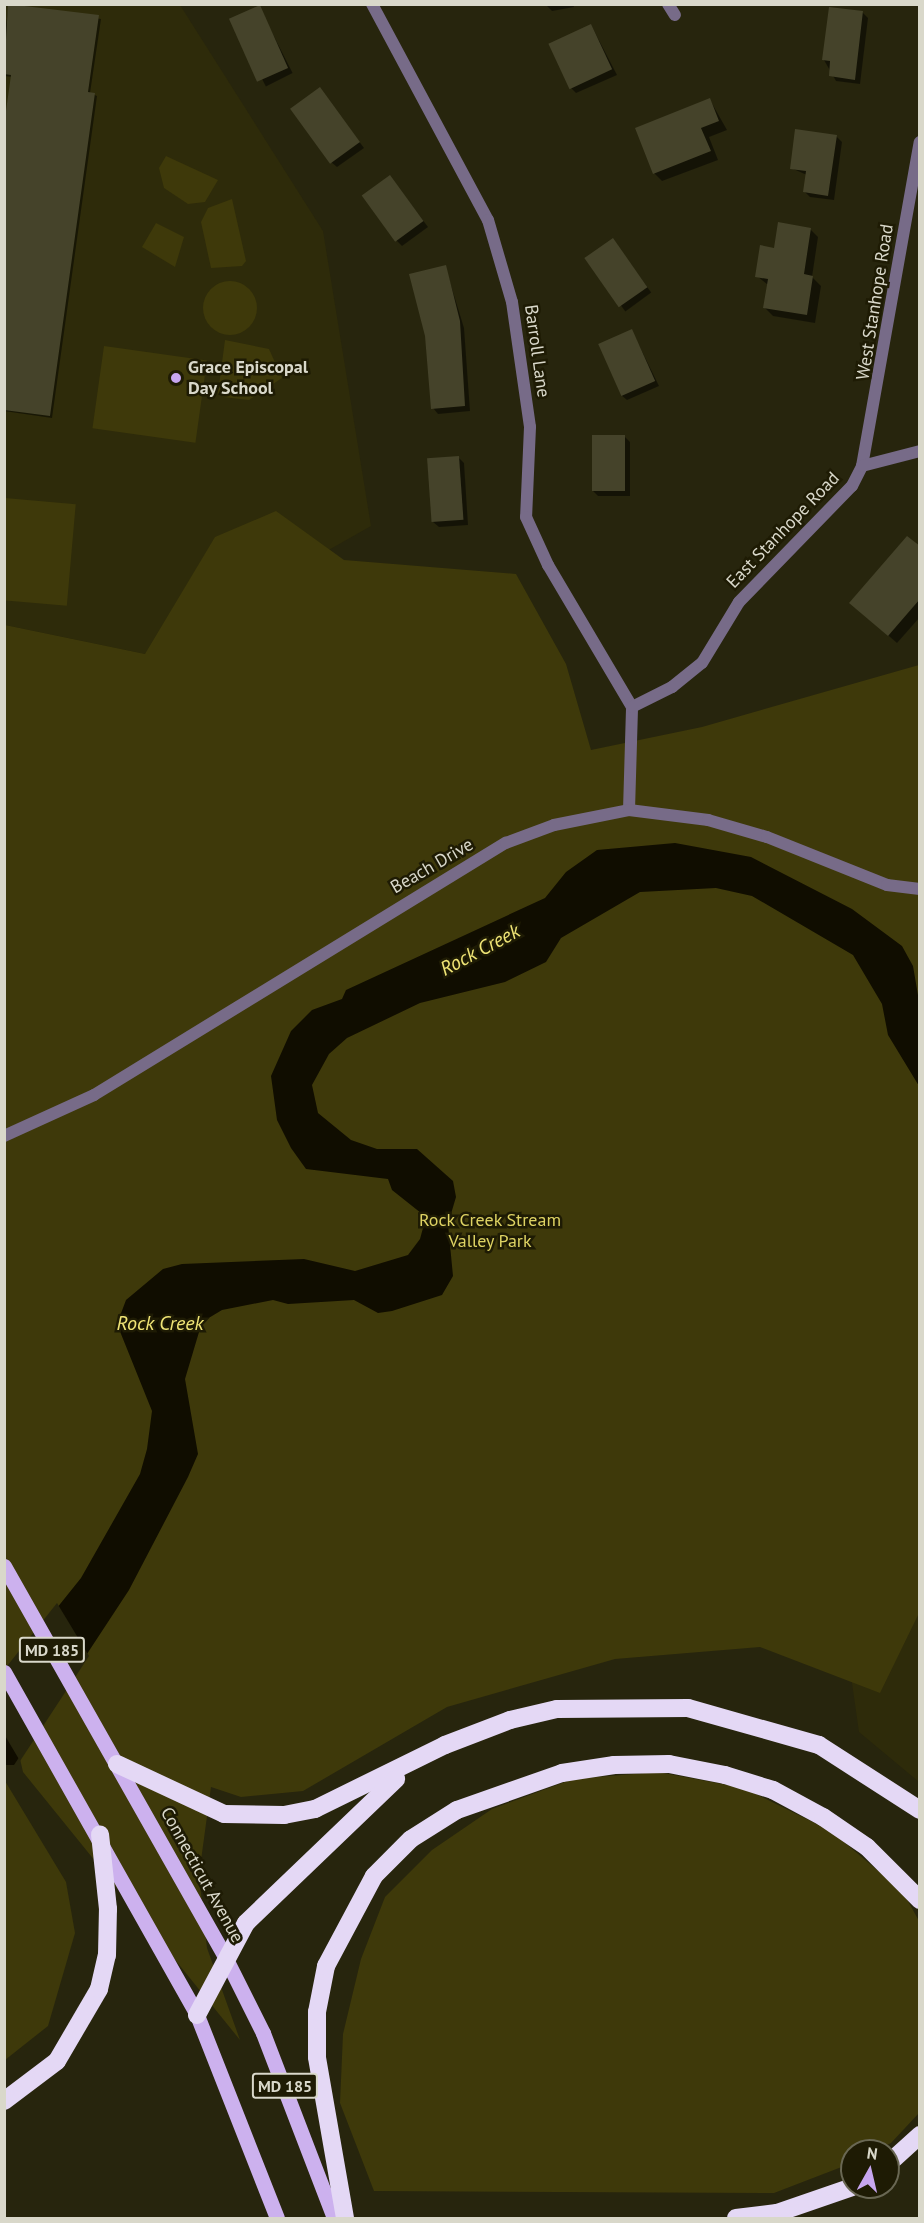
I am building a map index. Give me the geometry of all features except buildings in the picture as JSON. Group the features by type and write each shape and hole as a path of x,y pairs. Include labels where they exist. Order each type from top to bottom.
{"highway":[{"path":"117,1764 182,1799 254,1817 315,1809 408,1767 445,1745 557,1709 688,1708 819,1745 920,1810"},
{"path":"345,2218 317,2057 317,2012 326,1965 374,1876 411,1839 457,1810 562,1773 614,1765 669,1764 725,1775 772,1791 823,1817 867,1847 920,1900"},
{"path":"197,2015 225,1957 246,1923 408,1767"},
{"path":"4,2101 57,2061 99,1989 107,1955 108,1909 100,1834"},
{"path":"900,2153 920,2135"},
{"path":"736,2218 777,2213 840,2191"}],"main road":[{"name":"Connecticut Avenue","path":"5,1568 225,1957 263,2033 334,2218"},
{"name":"MD 185","path":"4,1672 100,1834 197,2015 277,2218"}],"street":[{"name":"Barroll Lane","path":"372,4 488,220 512,302 530,427 526,517 553,575 632,707"},
{"name":"West Stanhope Road","path":"862,466 920,142"},
{"name":"East Stanhope Road","path":"632,707 672,687 702,663 739,602 852,486 862,466 920,451"},
{"path":"629,810 632,707"},
{"name":"Beach Drive","path":"4,1136 94,1095 506,843 555,825 629,810 708,820 767,837 887,885 920,889"}],"shaded area":[{"name":"Grace Episcopal Day School","path":"4,5 180,5 323,231 371,526 145,654 5,625"},
{"path":"919,1500 919,1782 859,1732 847,1648"}],"green space":[{"path":"166,156 218,180 205,202 188,204 164,188 159,168"},
{"path":"232,199 246,261 242,266 211,268 201,222 208,208"},
{"path":"156,223 184,237 175,267 142,247"},
{"path":"230,281 240,283 249,289 255,298 257,308 255,318 249,327 240,333 230,335 220,333 211,327 205,318 203,308 205,298 211,289 220,283"},
{"path":"225,340 269,349 282,378 249,400 223,397 218,393"},
{"path":"104,346 207,360 195,443 92,428"},
{"path":"5,498 76,504 67,606 4,600"},
{"name":"Rock Creek Stream Valley Park","path":"276,511 344,560 516,574 566,664 591,750 702,727 919,665 920,1611 880,1693 760,1647 615,1659 447,1707 303,1791 241,1797 211,1787 199,1875 207,1948 240,2040 23,1772 5,1693 5,625 145,654 215,537"},
{"path":"658,1772 744,1788 831,1831 903,1892 919,1921 919,2113 895,2139 840,2139 840,2168 774,2193 374,2191 340,2103 343,2034 361,1959 385,1897 432,1850 492,1809 573,1779"},
{"path":"5,1781 66,1882 75,1933 48,2026 5,2060"}],"water":[{"name":"Rock Creek","path":"675,843 751,857 852,909 902,946 913,966 919,1001 919,1086 888,1035 882,1004 853,955 752,896 716,888 640,892 561,938 546,962 505,982 420,1003 347,1038 329,1054 312,1085 318,1113 351,1140 377,1149 417,1149 453,1181 456,1197 448,1224 453,1276 442,1295 392,1311 378,1313 354,1300 288,1304 273,1300 222,1310 202,1322 185,1379 198,1454 188,1477 129,1590 14,1765 5,1765 4,1674 81,1578 140,1474 147,1449 152,1411 117,1324 126,1300 163,1269 182,1264 304,1259 355,1271 408,1255 420,1239 426,1217 392,1190 388,1179 306,1169 291,1148 277,1120 271,1076 291,1031 312,1010 342,999 346,990 545,898 566,872 597,850"}],"pier":[{"path":"57,1603 89,1656 20,1761 4,1734 4,1670"}],"place":[{"name":"Grace Episcopal Day School","path":"176,378"}]}
